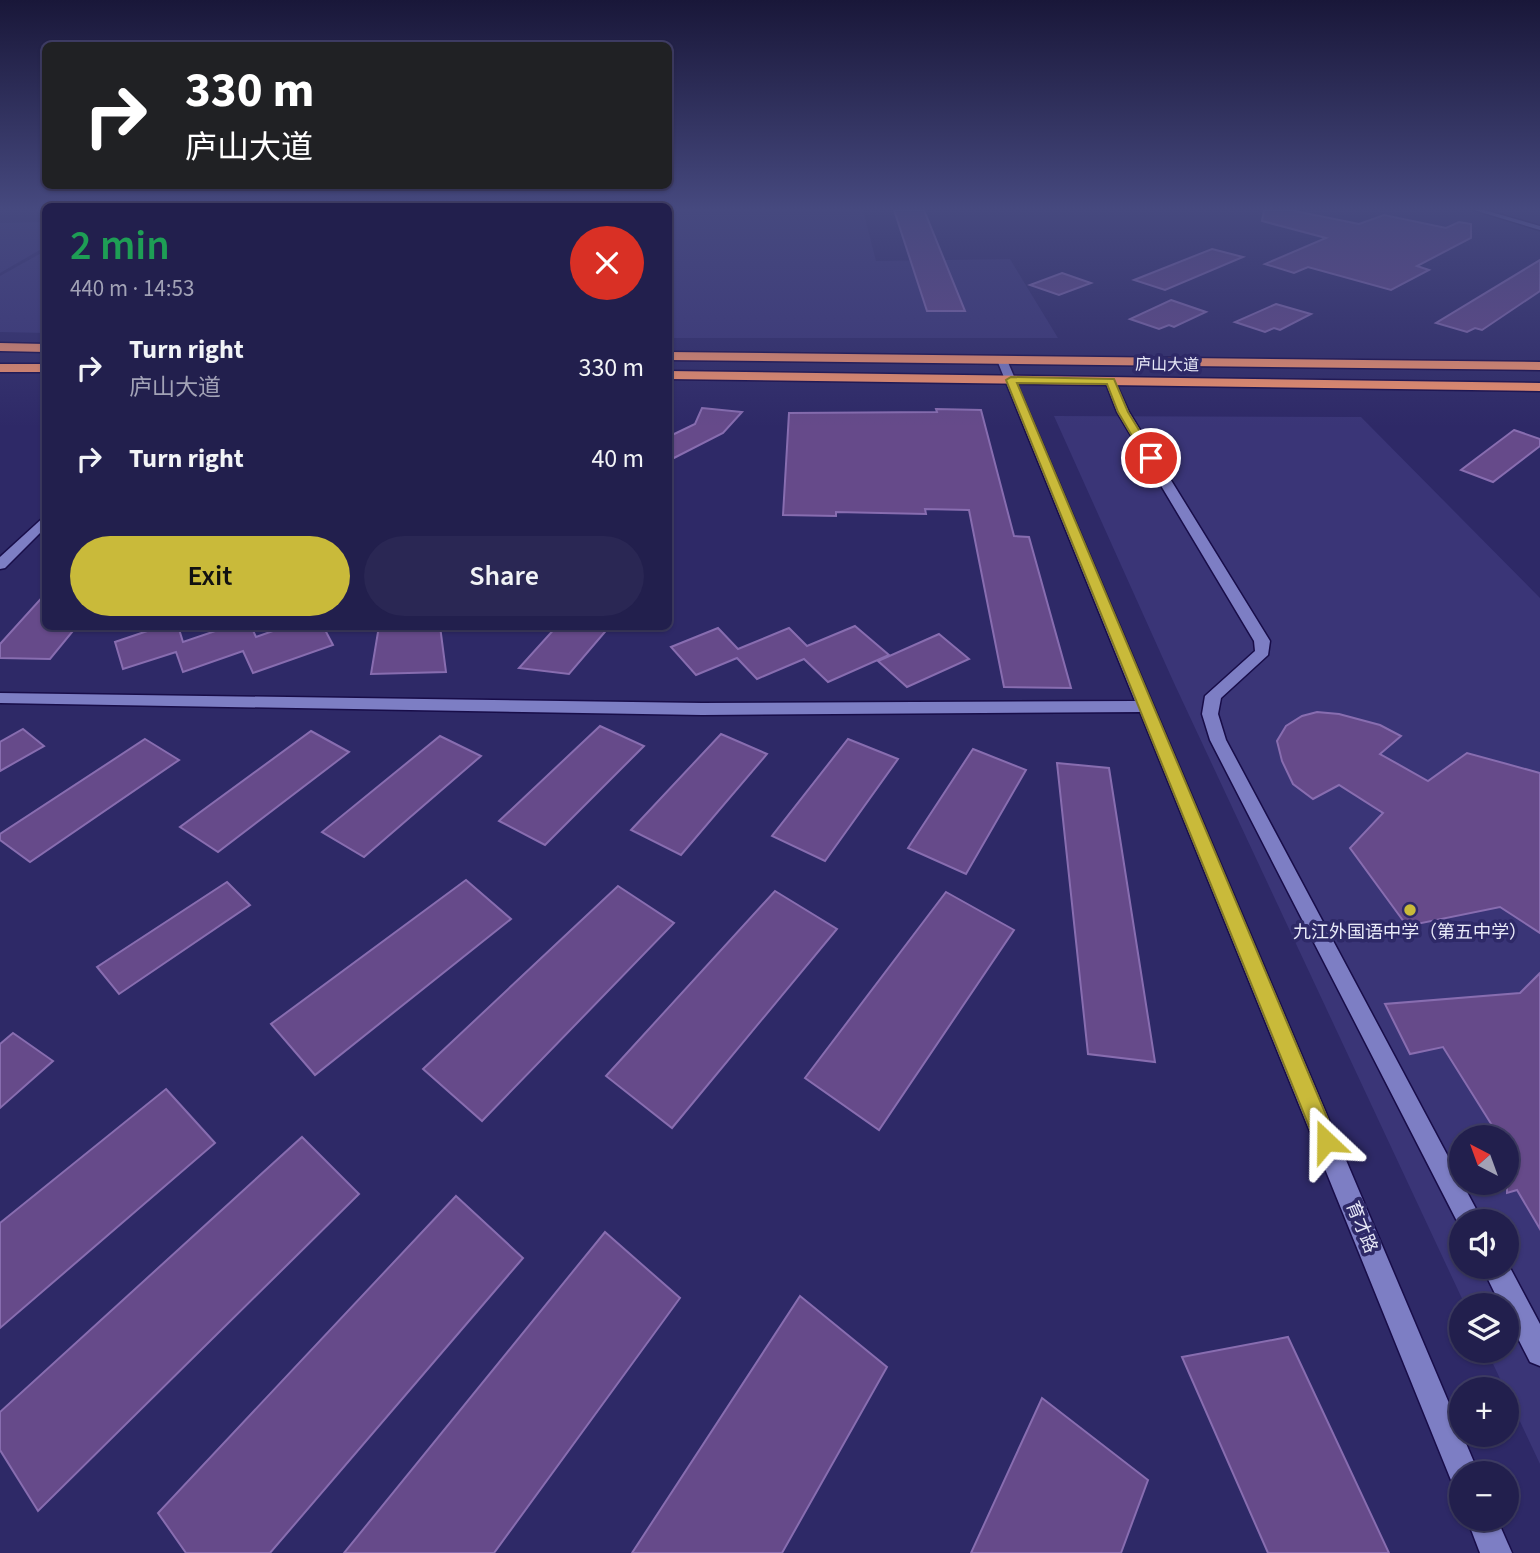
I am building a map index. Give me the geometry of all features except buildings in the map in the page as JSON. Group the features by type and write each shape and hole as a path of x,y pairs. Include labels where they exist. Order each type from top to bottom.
{"highway":[{"path":"0,347 42,348"},
{"name":"庐山大道","path":"672,356 1540,366"},
{"path":"0,368 42,369"},
{"name":"庐山大道","path":"672,375 1540,387"}],"street":[{"name":"育才路","path":"1002,360 1459,1461"},
{"path":"1111,381 1123,412 1262,641 1263,652 1213,696 1210,714 1218,740 1464,1209"},
{"path":"0,565 42,524"},
{"path":"0,698 702,709 1146,706"},
{"path":"1501,1279 1540,1352"},
{"path":"1487,1531 1496,1553"}],"shaded area":[{"path":"0,282 42,282 42,333 0,332"},
{"path":"672,282 1024,282 1058,338 672,338"},
{"name":"九江外国语中学（第五中学）","path":"1054,416 1361,417 1540,598 1540,1464 1519,1419 1519,1377 1499,1377 1493,1363 1519,1363 1519,1293 1459,1293 1453,1279 1519,1279 1519,1209 1449,1209 1449,1271 1174,683"}],"place":[{"name":"九江外国语中学（第五中学）","path":"1410,910"}],"route":[{"path":"1151,458 1123,412 1111,381 1011,380 1326,1141"}]}
